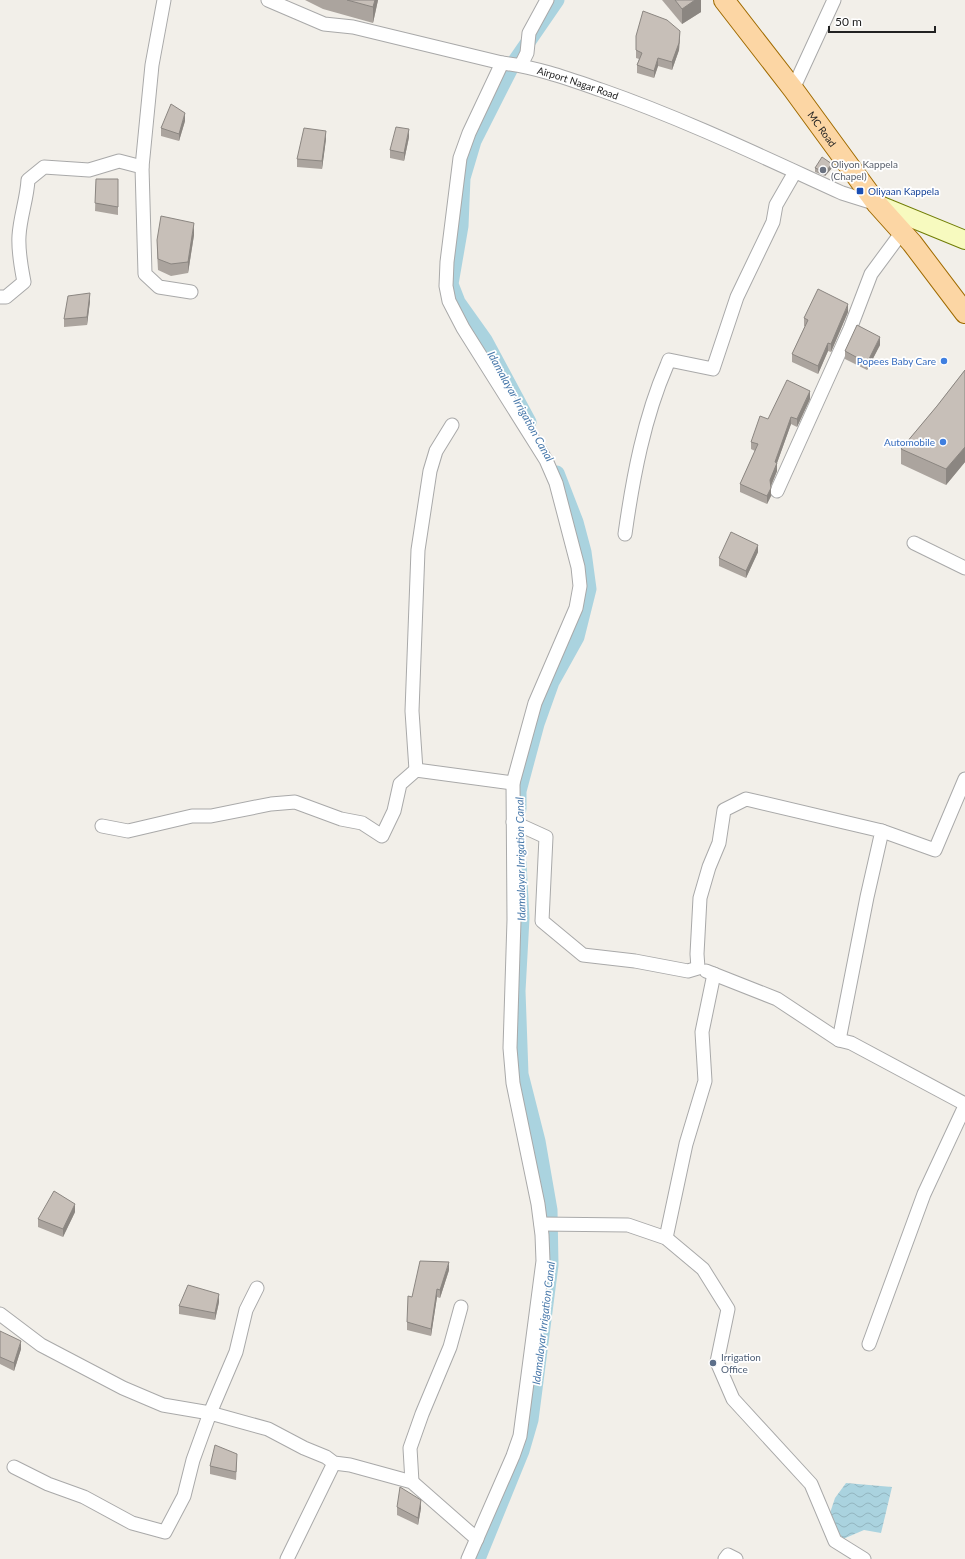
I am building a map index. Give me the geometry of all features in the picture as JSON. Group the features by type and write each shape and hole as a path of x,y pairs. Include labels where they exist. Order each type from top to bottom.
{"main road":[{"name":"MC Road","path":"724,0 793,89 877,204 902,232 965,313"},
{"path":"877,204 965,240"}],"street":[{"path":"164,0 152,65 142,167 145,274 159,287 191,292"},
{"name":"Airport Nagar Road","path":"268,0 324,24 353,27 502,63 524,59 560,76 639,104 842,193 877,204"},
{"path":"524,59 529,33 547,0"},
{"path":"793,89 834,0"},
{"path":"468,1559 513,1456 521,1430 543,1261 541,1224 513,1083 510,1048 514,920 513,783 535,703 576,608 580,586 578,568 556,483 546,460 463,328 449,301 446,286 447,262 460,158 469,133 502,63"},
{"path":"0,297 6,296 24,282 18,256 19,234 27,195 28,180 44,167 89,170 119,161 142,167"},
{"path":"625,534 635,469 648,416 669,360 713,369 737,297 773,222 776,205 795,172"},
{"path":"777,491 850,329 872,274 902,232"},
{"path":"416,770 412,711 418,550 430,471 436,451 452,425"},
{"path":"914,543 965,568"},
{"path":"102,826 128,831 192,816 211,816 271,804 295,802 340,819 362,824 382,836 394,811 400,784 416,770 513,783"},
{"path":"698,968 697,954 700,898 708,867 720,843 724,810 746,799 882,831 935,850 965,779"},
{"path":"513,822 546,837 542,921 583,955 635,961 688,971 698,968 714,974 777,999 839,1040 851,1043 965,1105 924,1194 869,1344"},
{"path":"839,1040 882,831"},
{"path":"666,1238 686,1144 705,1080 702,1032 714,974"},
{"path":"541,1224 628,1225 666,1238 703,1269 728,1309 717,1362 733,1399 811,1484 835,1541 864,1559"},
{"path":"14,1467 48,1484 84,1497 132,1524 165,1532 184,1496 193,1460 210,1413 236,1352 246,1310 257,1288"},
{"path":"412,1482 410,1448 422,1414 450,1346 461,1307"},
{"path":"0,1314 41,1345 123,1388 163,1405 210,1413 268,1429 304,1448 326,1457 334,1463 350,1465 412,1482 477,1539"},
{"path":"287,1559 334,1463"},
{"path":"725,1559 728,1555 736,1559"}],"water":[{"path":"846,1483 892,1487 881,1533 864,1530 843,1539 829,1516 835,1498"}],"building":[{"path":"347,0 375,0 373,7"},
{"path":"675,0 695,0 682,9"},
{"path":"643,11 667,20 680,31 679,43 672,62 658,58 654,71 637,65 642,53 636,50 636,36"},
{"path":"171,104 185,113 179,134 161,128"},
{"path":"396,127 409,129 404,153 390,150"},
{"path":"304,128 326,131 322,161 297,159"},
{"path":"822,157 832,164 825,172 815,168"},
{"path":"96,179 118,179 118,207 95,203"},
{"path":"161,216 194,223 188,262 171,264 158,259 157,240"},
{"path":"818,289 848,304 831,344 828,343 818,366 792,354 808,320 804,318"},
{"path":"90,293 87,317 64,319 68,296"},
{"path":"857,325 880,337 867,363 845,351"},
{"name":"Automobile","path":"965,370 965,447 946,469 901,449 937,406"},
{"path":"787,380 810,391 797,419 791,417 775,462 777,463 770,480 771,488 767,496 740,484 758,444 751,442 760,416 768,419"},
{"path":"731,532 758,545 746,571 719,558"},
{"path":"54,1191 75,1204 63,1229 38,1219"},
{"path":"420,1261 449,1262 440,1290 437,1289 431,1329 407,1322 408,1296 412,1297"},
{"path":"188,1285 219,1294 215,1313 179,1306"},
{"path":"0,1331 21,1341 14,1363 0,1357"},
{"path":"215,1445 237,1454 236,1472 210,1466"},
{"path":"400,1487 421,1500 418,1518 397,1507"}],"waterway":[{"name":"Idamalayar Irrigation Canal","path":"529,422 485,340 458,302 451,284 461,226 463,178 474,141 513,64 557,0"},
{"name":"Idamalayar Irrigation Canal","path":"519,809 519,791 537,724 552,682 577,637 589,589 584,552 576,522 557,473"},
{"name":"Idamalayar Irrigation Canal","path":"478,1559 522,1451 531,1420 551,1265 550,1210 538,1141 521,1074 518,991 522,918 519,863"}],"place":[{"name":"Oliyon Kappela (Chapel)","path":"823,170"},
{"name":"Oliyaan Kappela","path":"860,191"},
{"name":"Popees Baby Care","path":"944,361"},
{"name":"Automobile","path":"943,442"},
{"name":"Irrigation Office","path":"713,1363"}]}
